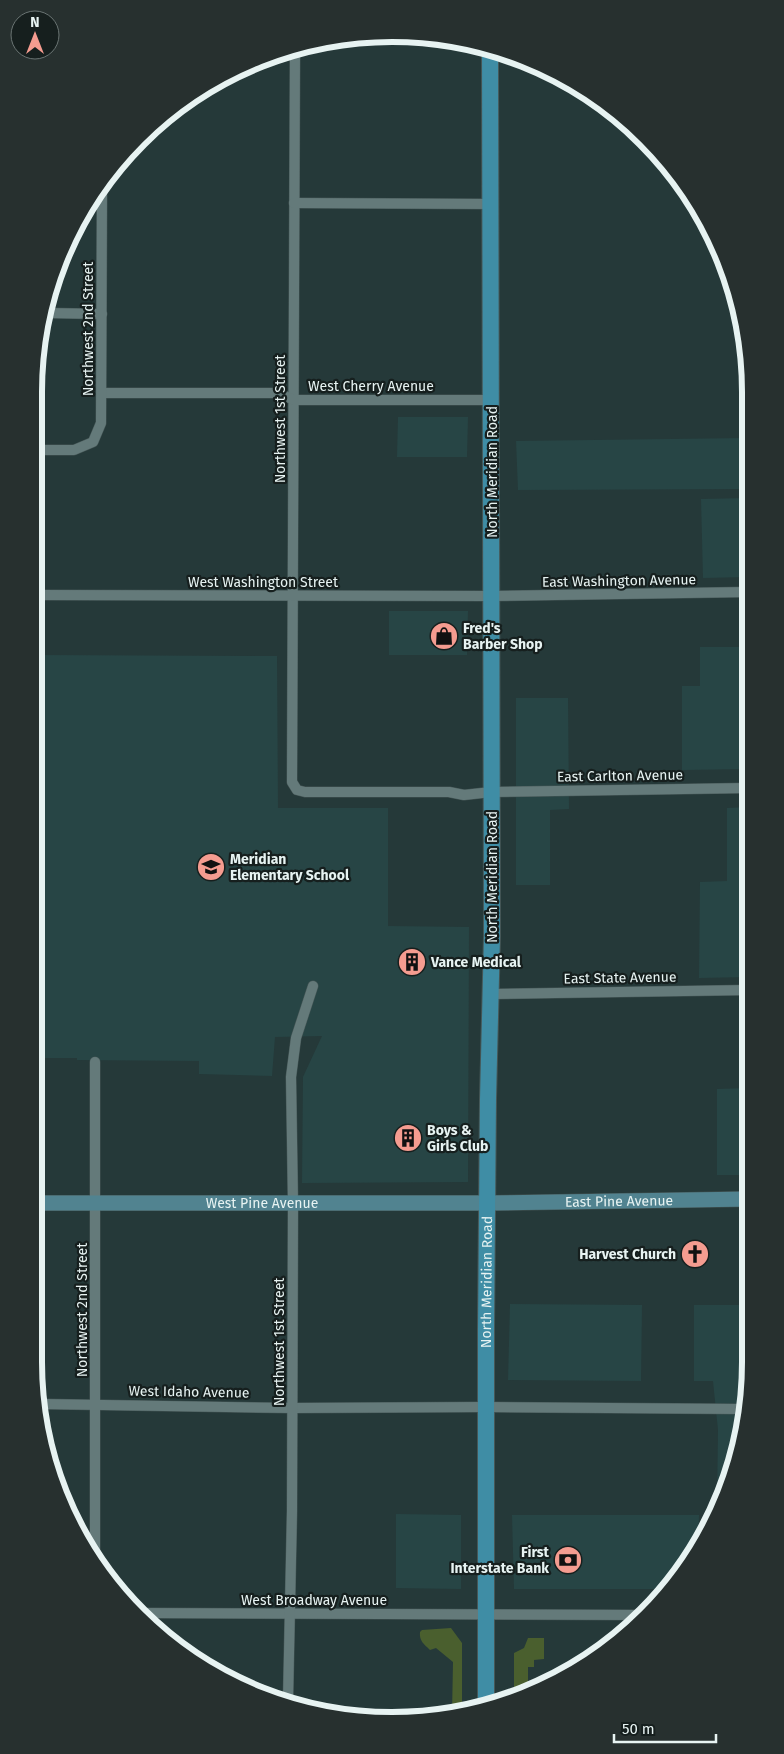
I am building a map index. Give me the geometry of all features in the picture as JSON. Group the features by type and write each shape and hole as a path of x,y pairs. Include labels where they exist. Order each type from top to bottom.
{"main road":[{"name":"North Meridian Road","path":"486,1699 488,1099 492,994 492,204 490,57"}],"street":[{"name":"Northwest 1st Street","path":"295,56 292,782 297,790"},
{"name":"Northwest 2nd Street","path":"42,450 74,450 93,442 101,423 102,197"},
{"path":"294,204 492,204"},
{"path":"51,313 102,314"},
{"name":"West Cherry Avenue","path":"102,392 278,393 294,400 492,400"},
{"name":"East Washington Avenue","path":"491,596 742,592"},
{"name":"West Washington Street","path":"42,595 491,596"},
{"name":"East Carlton Avenue","path":"297,790 305,792 449,792 464,795 491,792 742,788"},
{"name":"Northwest 1st Street","path":"288,1696 292,1511 293,1204 291,1077 296,1038 313,986"},
{"name":"East State Avenue","path":"492,994 742,990"},
{"name":"Northwest 2nd Street","path":"95,1062 95,1546"},
{"name":"East Pine Avenue","path":"488,1203 742,1199"},
{"name":"West Pine Avenue","path":"42,1203 488,1203"},
{"name":"West Idaho Avenue","path":"45,1404 292,1408 739,1409"},
{"name":"West Broadway Avenue","path":"149,1613 633,1615"}],"shaded area":[{"path":"398,417 468,417 467,457 397,457"},
{"path":"742,438 742,489 518,490 516,441"},
{"path":"742,498 742,577 703,578 701,499"},
{"path":"389,611 468,611 467,655 389,655"},
{"path":"700,647 742,647 742,769 682,770 682,686 700,686"},
{"name":"Meridian Elementary School","path":"42,655 277,656 278,808 388,808 388,926 469,927 468,1182 302,1183 303,1077 322,1036 275,1037 272,1076 199,1074 199,1061 77,1060 77,1058 42,1058"},
{"path":"516,698 568,698 569,809 550,810 550,885 516,885"},
{"path":"742,807 742,977 699,978 700,882 727,881 727,808"},
{"path":"742,1088 742,1175 717,1175 717,1089"},
{"path":"510,1304 642,1305 641,1381 508,1380"},
{"path":"694,1305 742,1305 742,1362 739,1408 730,1452 717,1490 718,1430 713,1381 694,1381"},
{"path":"396,1514 461,1515 461,1589 396,1588"},
{"path":"512,1515 699,1515 699,1530 695,1537 657,1589 514,1589"}],"green space":[{"path":"451,1628 462,1643 462,1705 452,1706 453,1662 436,1648 430,1650 422,1642 420,1632 422,1630"},
{"path":"528,1638 544,1638 544,1659 534,1660 534,1667 528,1667 528,1684 522,1684 522,1687 514,1689 514,1653 524,1648"}],"place":[{"name":"Fred's Barber Shop","path":"444,636"},
{"name":"Meridian Elementary School","path":"211,867"},
{"name":"Vance Medical","path":"412,962"},
{"name":"Boys & Girls Club","path":"408,1138"},
{"name":"Harvest Church","path":"695,1254"},
{"name":"First Interstate Bank","path":"568,1560"}]}
